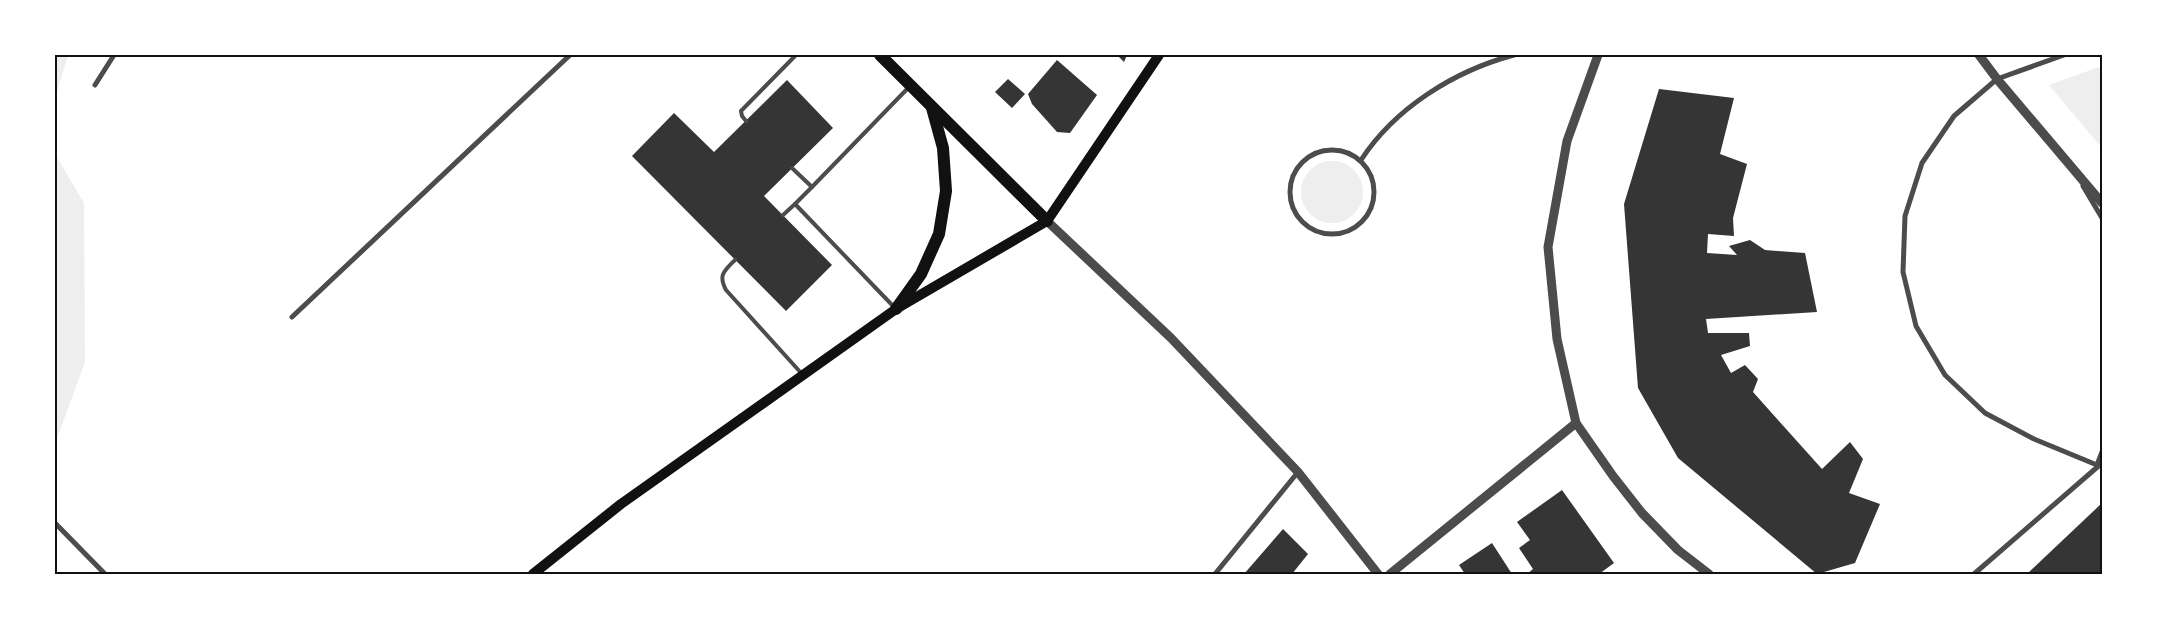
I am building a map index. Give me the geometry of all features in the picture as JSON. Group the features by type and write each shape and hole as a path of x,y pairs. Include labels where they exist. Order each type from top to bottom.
{"main road":[{"path":"880,55 1047,221"},
{"path":"533,574 621,504 896,309 1047,221 1159,55"},
{"path":"896,309 921,274 939,234 946,191 943,148 931,106"}],"street":[{"path":"95,85 114,55"},
{"path":"292,317 570,55"},
{"path":"1361,160 1374,141 1389,125 1419,100 1465,73 1514,55"},
{"path":"1598,55 1567,141 1548,247 1557,339 1576,423 1613,476 1642,513 1678,550 1709,574"},
{"path":"1979,55 2102,203"},
{"path":"2064,55 1997,79 1954,116 1948,124 1922,163 1905,216 1903,272 1916,326 1945,375 1985,413 2034,439 2100,464"},
{"path":"1336,150 1349,153 1361,160 1370,172 1374,185 1374,199 1369,212 1360,223 1348,230 1335,234 1321,232 1308,227 1298,217 1292,205 1290,191 1292,177 1299,166 1310,156 1322,151 1336,150"},
{"path":"2077,175 2102,218"},
{"path":"1047,221 1170,338 1298,472 1378,574"},
{"path":"1390,574 1576,423"},
{"path":"1974,574 2100,464 2102,452"},
{"path":"1215,574 1298,472"},
{"path":"55,523 105,574"}],"lane":[{"path":"746,121 741,111 796,55"},
{"path":"783,215 910,85"},
{"path":"792,168 812,187"},
{"path":"795,204 896,309"},
{"path":"734,260 723,272 721,281 726,290 802,374"}],"shaded area":[{"path":"55,55 68,55 55,99"},
{"path":"2102,66 2102,148 2049,85"},
{"path":"55,154 84,203 85,362 56,441"},
{"path":"1326,161 1338,161 1354,170 1361,180 1363,192 1361,204 1354,214 1338,223 1326,223 1315,218 1306,209 1301,198 1301,186 1306,175 1315,166"}],"building":[{"path":"1117,55 1127,55 1124,62"},
{"path":"1057,60 1097,95 1070,133 1057,132 1032,104 1028,94"},
{"path":"1008,79 1025,94 1012,108 995,92"},
{"path":"787,80 833,128 764,196 832,265 786,311 632,156 674,113 714,152"},
{"path":"1659,89 1734,98 1720,154 1747,164 1733,218 1734,236 1708,234 1707,253 1737,255 1729,246 1750,240 1765,250 1805,253 1817,312 1706,319 1708,333 1749,333 1750,346 1721,355 1731,373 1745,365 1758,379 1753,392 1822,469 1850,442 1863,459 1849,493 1880,504 1855,563 1817,574 1678,458 1638,388 1624,204"},
{"path":"1562,490 1614,563 1599,574 1527,574 1533,569 1519,548 1530,540 1517,522"},
{"path":"2102,503 2102,574 2027,574"},
{"path":"1283,529 1308,554 1292,574 1244,574"},
{"path":"1492,543 1512,574 1465,574 1459,565"}]}
